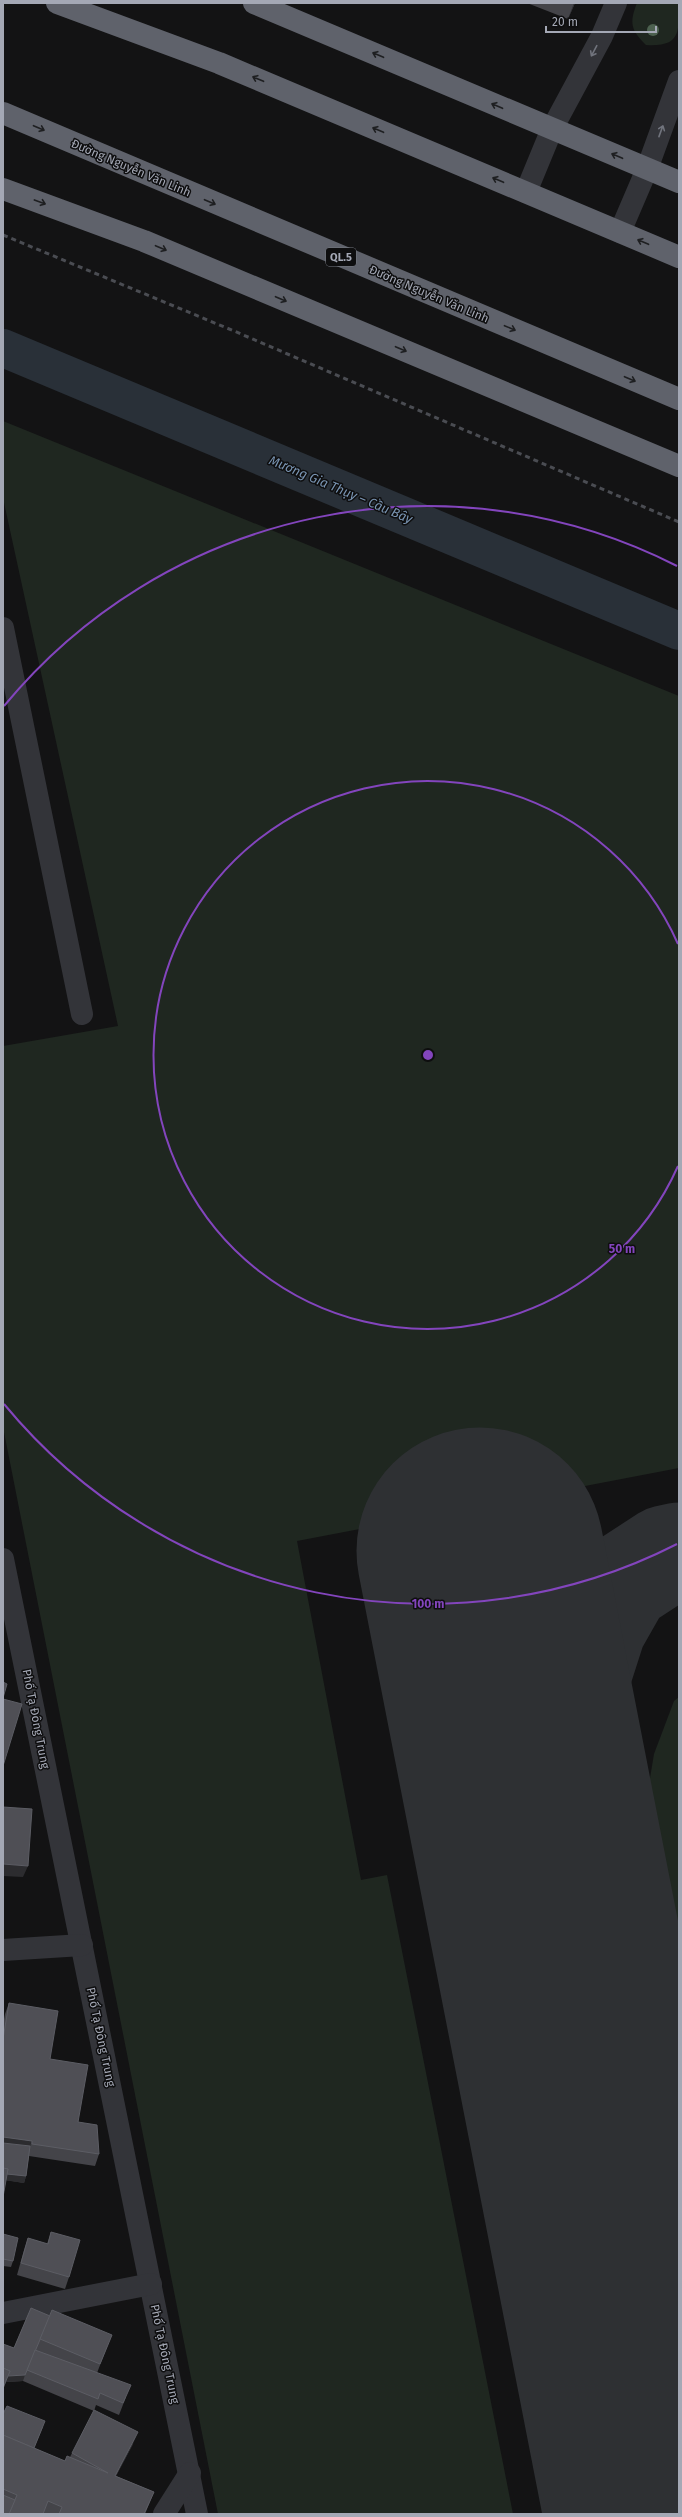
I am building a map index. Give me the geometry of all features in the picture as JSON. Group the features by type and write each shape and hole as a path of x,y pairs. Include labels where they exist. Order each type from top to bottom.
{"highway":[{"path":"57,3 219,63 679,257"},
{"path":"254,3 679,182"},
{"name":"Đường Nguyễn Văn Linh","path":"3,113 679,399"},
{"path":"3,189 144,241 679,466"}],"street":[{"path":"526,192 552,129 602,36 616,3"},
{"path":"620,232 647,168 679,81"},
{"path":"3,628 82,1014"},
{"name":"Phố Tạ Đông Trung","path":"3,1559 198,2514"},
{"path":"3,1950 82,1945"},
{"path":"3,2312 151,2284"},
{"path":"164,2514 190,2473"}],"shaded area":[{"path":"637,3 679,3 679,22 676,36 666,43 646,45 637,35 633,26 632,21"},
{"path":"3,421 679,696 679,1468 297,1541 361,1880 387,1875 513,2514 218,2514 3,1427 3,1046 118,1026 3,498"},
{"path":"679,1697 679,1997 644,1814 654,1754 674,1701"}],"building":[{"path":"3,1682 7,1684 3,1698"},
{"path":"3,1699 22,1704 3,1766"},
{"path":"3,1807 32,1809 28,1866 3,1864"},
{"path":"9,2003 58,2011 50,2059 88,2065 78,2122 97,2125 99,2154 32,2144 32,2141 3,2137 3,2039"},
{"path":"3,2143 30,2146 26,2176 7,2174 8,2169 3,2168"},
{"path":"3,2168 8,2169 3,2197"},
{"path":"51,2232 80,2240 69,2277 21,2263 28,2238 48,2244"},
{"path":"3,2234 18,2238 13,2261 3,2259"},
{"path":"31,2308 50,2316 25,2375 8,2376 10,2371 3,2368 3,2344 14,2348"},
{"path":"52,2310 112,2335 100,2364 40,2339"},
{"path":"35,2350 131,2385 123,2403 100,2393 98,2399 27,2370"},
{"path":"3,2368 10,2371 3,2388"},
{"path":"7,2406 45,2421 34,2448 3,2435 3,2414"},
{"path":"94,2410 138,2432 115,2476 154,2492 144,2514 59,2514 62,2507 48,2501 43,2514 9,2514 17,2495 3,2489 3,2435 65,2461 67,2456 108,2473 72,2453"},
{"path":"3,2495 15,2500 9,2514 3,2514"}],"waterway":[{"name":"Mương Gia Thụy – Cầu Bây","path":"3,348 679,631"}],"taxiway":[{"path":"546,1890 570,1711 597,1627 622,1583 665,1555 679,1552"}],"runway":[{"path":"480,1551 668,2514"}],"railway":[{"path":"3,235 234,331 679,522"}]}
